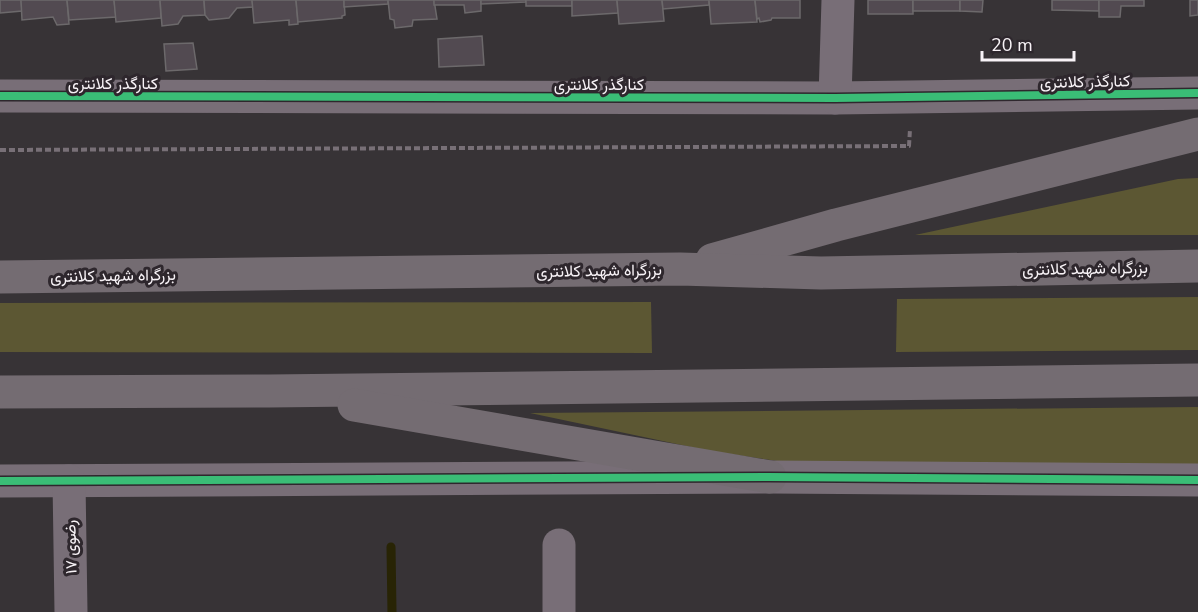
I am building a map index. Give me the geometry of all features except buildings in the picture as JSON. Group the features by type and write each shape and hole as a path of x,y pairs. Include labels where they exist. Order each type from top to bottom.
{"highway":[{"path":"680,269 837,225 1198,134"},
{"name":"بزرگراه شهید کلانتری","path":"0,277 680,269 820,273 1198,266"},
{"path":"0,392 1198,380"},
{"path":"269,391 770,477"}],"street":[{"path":"835,98 838,0"},
{"name":"کنارگذر کلانتری","path":"0,96 835,98 1198,93"},
{"path":"0,481 770,477 1198,480"},
{"name":"رضوی ۱۷","path":"69,482 71,612"},
{"path":"559,545 559,612"}],"path":[{"path":"0,150 909,146 910,125"}],"shaded area":[{"path":"1198,178 1198,235 915,235 1178,179"},
{"path":"1198,297 1198,350 896,352 897,299"},
{"path":"651,302 652,353 0,352 0,303"},
{"path":"1198,407 1198,467 804,465 710,451 530,413"}],"waterway":[{"path":"391,547 392,612"}],"cycle path":[{"path":"0,96 835,98 1198,93"},
{"path":"0,481 770,477 1198,480"}]}
